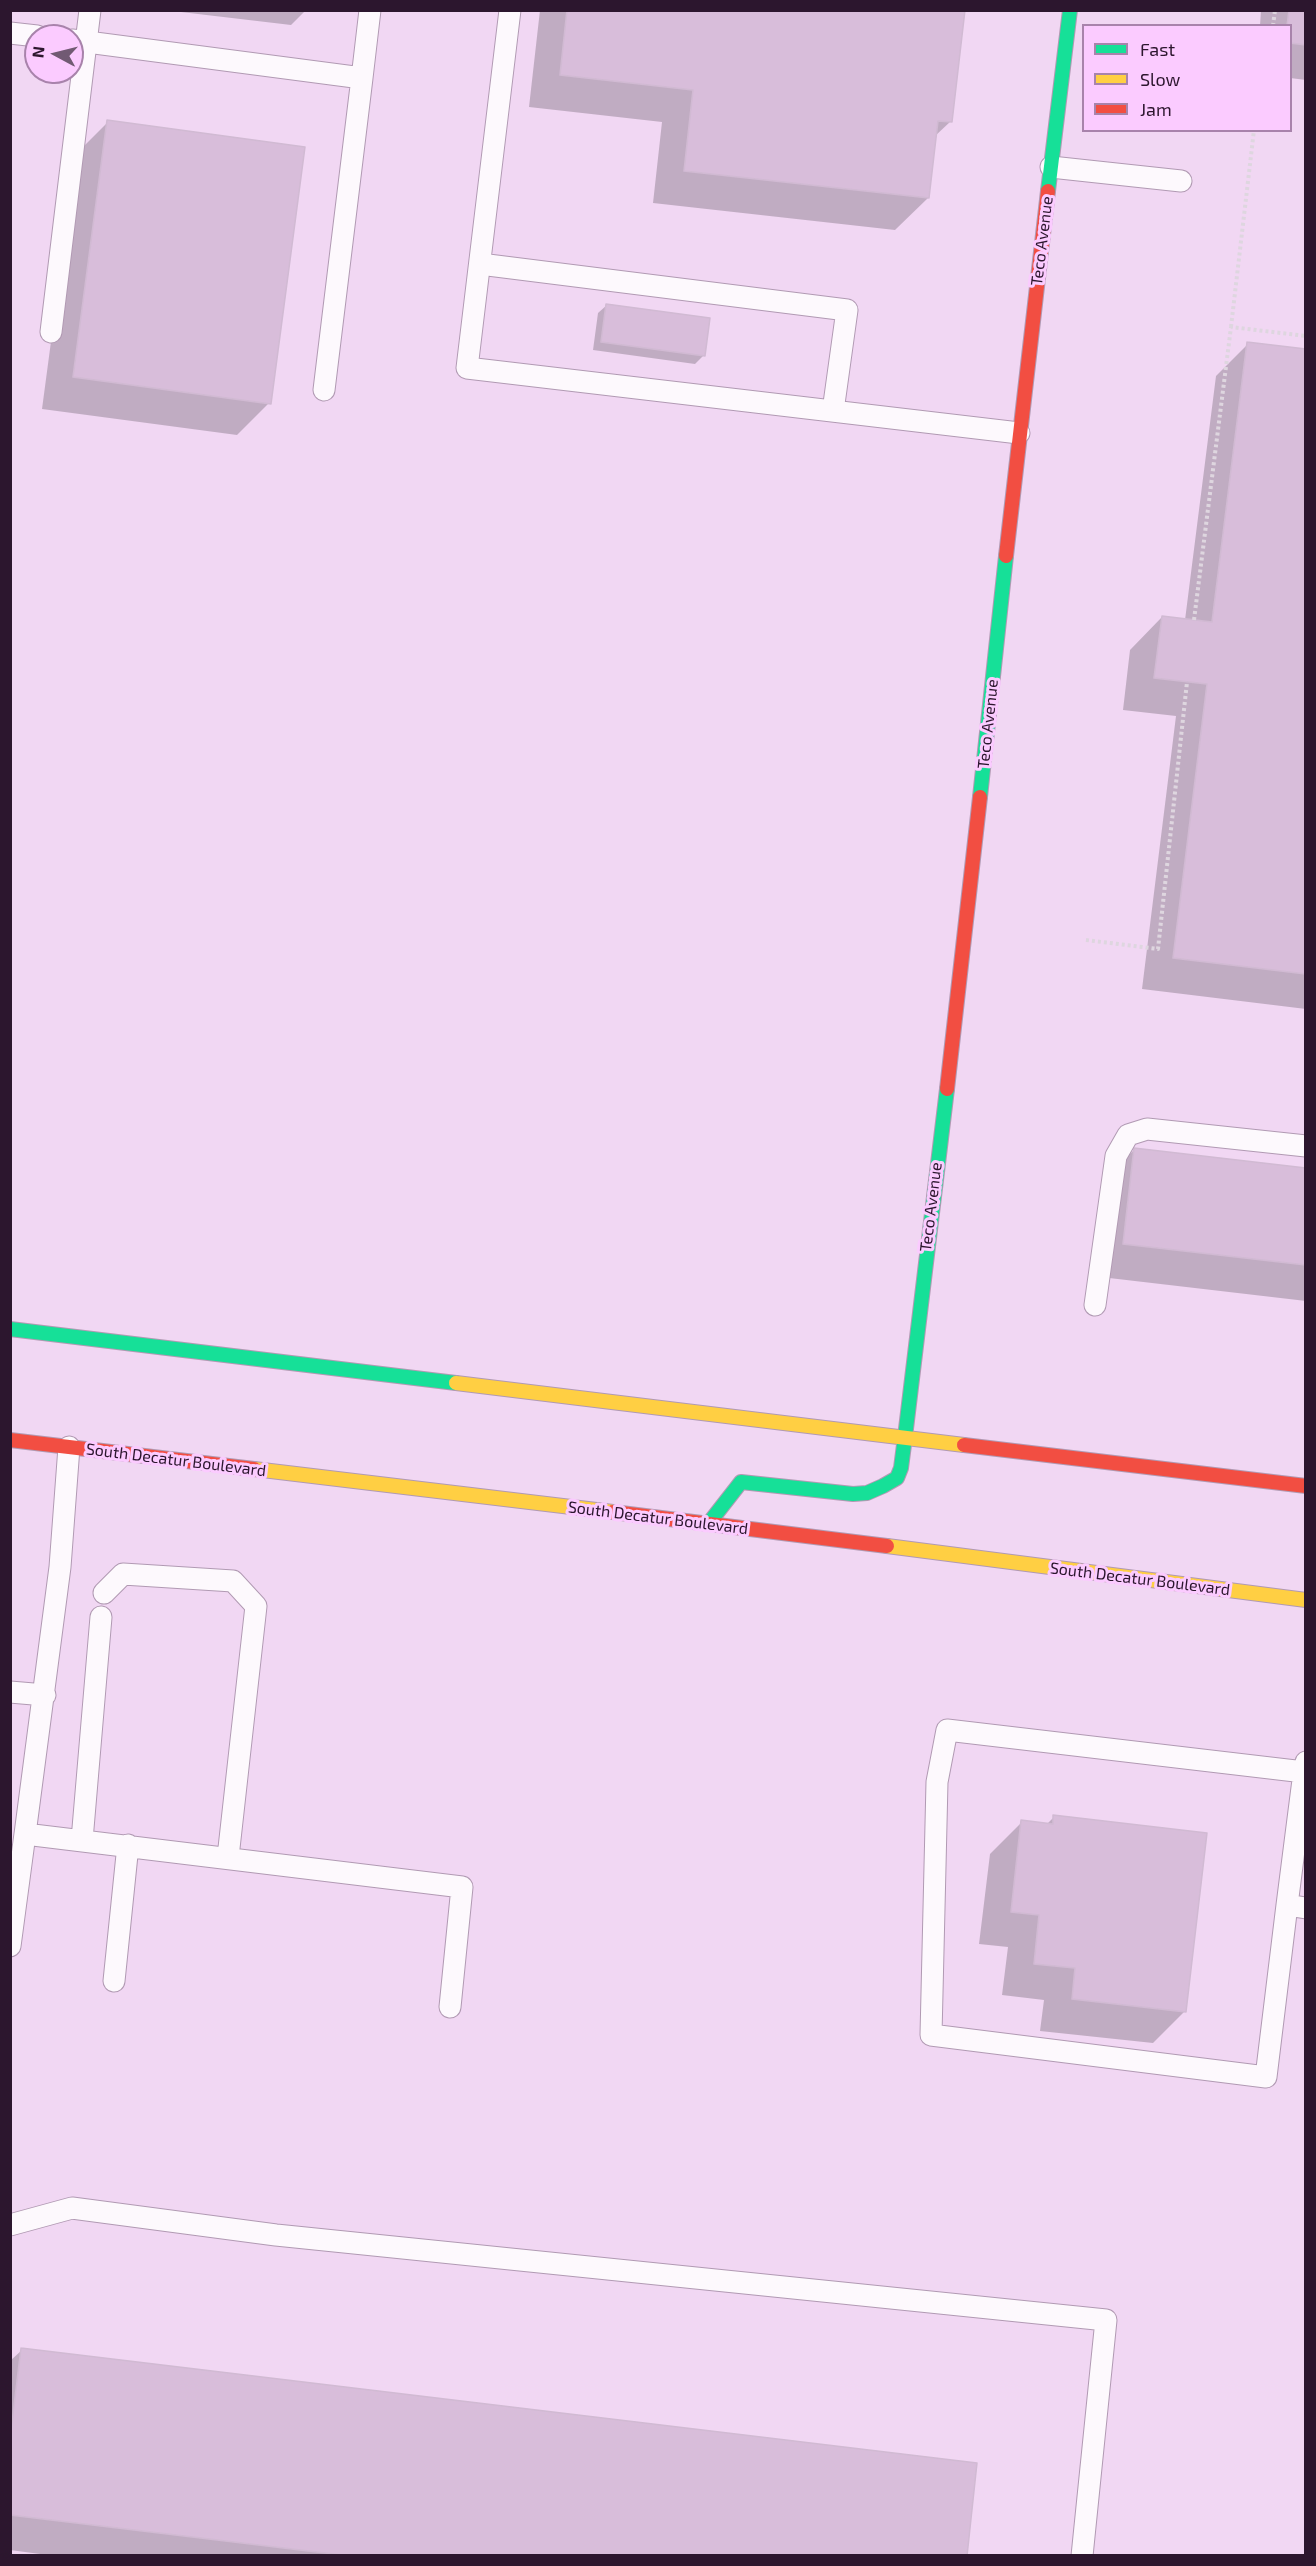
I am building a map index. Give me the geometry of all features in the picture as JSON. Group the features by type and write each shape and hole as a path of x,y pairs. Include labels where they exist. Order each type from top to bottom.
{"main road":[{"name":"Teco Avenue","path":"709,1523 741,1482 853,1494 867,1493 897,1478 901,1468 959,993 1019,433 1070,10"},
{"path":"10,1329 1305,1486"},
{"name":"South Decatur Boulevard","path":"10,1440 709,1523 1305,1600"}],"lane":[{"path":"84,27 90,10"},
{"path":"324,390 370,10"},
{"path":"510,10 467,368 1019,433"},
{"path":"84,42 362,78"},
{"path":"51,332 75,84"},
{"path":"1051,167 1181,181"},
{"path":"480,264 847,310 833,411"},
{"path":"1095,1305 1116,1156 1128,1135 1147,1129 1305,1146"},
{"path":"10,1946 45,1695 60,1567 69,1447"},
{"path":"104,1593 123,1574 233,1581 256,1606 228,1857"},
{"path":"82,1840 101,1617"},
{"path":"10,1692 45,1695"},
{"path":"947,1730 1305,1769 1296,1906 1266,2077 931,2035 937,1782 947,1730"},
{"path":"26,1834 462,1887 450,2007"},
{"path":"114,1981 128,1845"},
{"path":"10,2224 72,2208 288,2236 1106,2320 1082,2556"}],"path":[{"path":"1194,620 1254,132"},
{"path":"1231,327 1305,336"},
{"path":"1086,940 1158,949 1187,682"}],"building":[{"path":"567,10 965,10 952,122 938,121 929,198 684,171 693,90 560,75"},
{"path":"1289,10 1306,10 1306,45 1292,43 1292,24 1287,24"},
{"path":"107,120 305,147 271,404 73,377"},
{"path":"606,304 710,318 705,356 601,342"},
{"path":"1247,342 1306,349 1306,974 1173,958 1207,684 1154,678 1162,616 1212,622"},
{"path":"1134,1148 1306,1168 1306,1265 1123,1244"},
{"path":"1053,1815 1207,1833 1186,2012 1072,1999 1075,1968 1034,1964 1039,1915 1011,1912 1021,1820 1053,1824"},
{"path":"21,2348 977,2463 967,2556 350,2556 10,2515 10,2439"}],"traffic: fast":[{"path":"1048,191 1070,10"},
{"path":"980,797 1006,556"},
{"path":"905,1437 947,1089"},
{"path":"10,1329 456,1383"},
{"path":"709,1523 741,1482 853,1494 867,1493 883,1486 897,1478 901,1468 905,1437"}],"traffic: slow":[{"path":"456,1383 964,1445"},
{"path":"254,1469 613,1512"},
{"path":"887,1546 1306,1600"}],"traffic: jam":[{"path":"1006,556 1048,191"},
{"path":"947,1089 980,797"},
{"path":"10,1440 254,1469"},
{"path":"964,1445 1306,1486"},
{"path":"613,1512 887,1546"}]}
